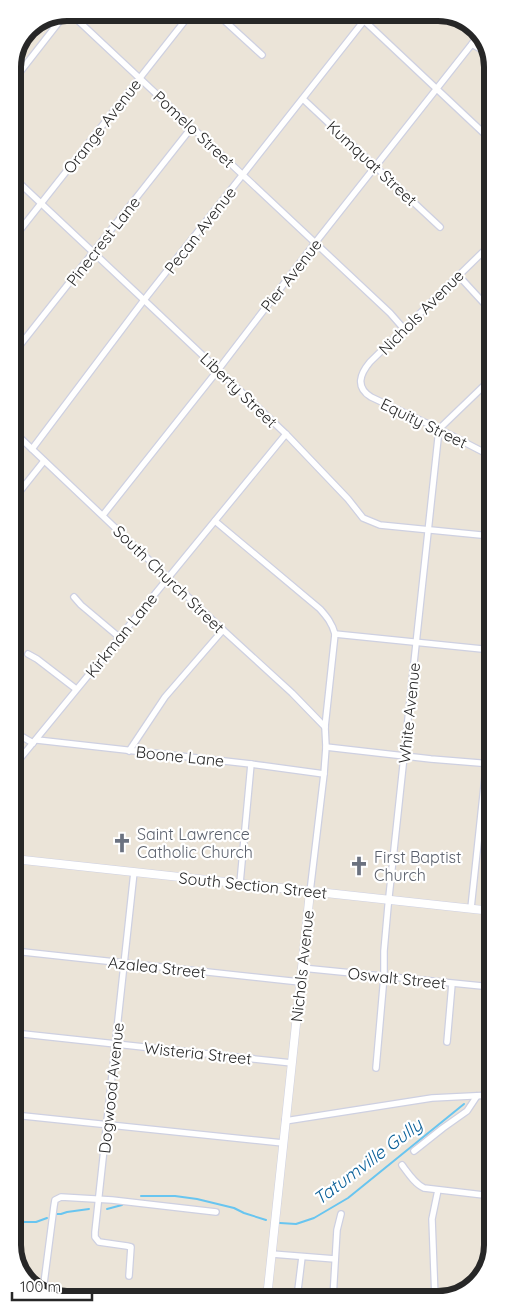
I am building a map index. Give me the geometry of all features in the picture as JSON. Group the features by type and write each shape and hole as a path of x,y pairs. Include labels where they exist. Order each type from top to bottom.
{"street":[{"name":"Pomelo Street","path":"79,21 390,313 404,329"},
{"name":"Orange Avenue","path":"21,229 184,21"},
{"path":"226,21 262,55"},
{"name":"Pecan Avenue","path":"32,449 144,300 363,21"},
{"path":"365,21 484,133"},
{"path":"21,71 59,22"},
{"name":"Pier Avenue","path":"103,515 475,40"},
{"path":"472,44 479,48"},
{"name":"Kumquat Street","path":"303,99 440,227"},
{"name":"Pinecrest Lane","path":"21,344 192,127"},
{"name":"Liberty Street","path":"21,185 286,434 348,499 363,518 380,525 484,535"},
{"name":"Nichols Avenue","path":"361,385 361,377 366,366 484,251"},
{"path":"458,275 484,303"},
{"name":"Equity Street","path":"361,385 366,394 371,397 440,429 484,452"},
{"path":"440,429 484,386"},
{"name":"White Avenue","path":"376,1068 389,900 440,429"},
{"name":"Kirkman Lane","path":"21,758 286,434"},
{"name":"South Church Street","path":"21,439 292,693 325,727"},
{"path":"21,490 44,461"},
{"path":"215,521 320,608 328,617 335,634 484,649"},
{"path":"74,597 119,636"},
{"path":"129,751 166,697 223,630"},
{"name":"Nichols Avenue","path":"268,1291 324,774 325,727 335,634"},
{"path":"28,654 76,689"},
{"name":"Boone Lane","path":"21,735 35,741 251,764 324,774"},
{"path":"326,747 484,764"},
{"path":"240,883 251,764"},
{"path":"471,908 484,804"},
{"name":"South Section Street","path":"21,860 484,910"},
{"name":"Dogwood Avenue","path":"129,1276 132,1247 97,1240 95,1232 134,872"},
{"name":"Azalea Street","path":"21,952 300,982"},
{"name":"Oswalt Street","path":"302,968 484,987"},
{"path":"447,1042 452,984"},
{"name":"Wisteria Street","path":"21,1034 292,1063"},
{"path":"414,1151 467,1111 477,1096"},
{"path":"285,1121 432,1098 484,1096"},
{"path":"21,1116 283,1143"},
{"path":"402,1165 420,1187 484,1195"},
{"path":"435,1291 432,1219 438,1190"},
{"path":"44,1285 54,1206 56,1200 61,1197 112,1200 216,1212"},
{"path":"333,1291 338,1224 341,1214"},
{"path":"272,1254 335,1259"},
{"path":"299,1291 302,1256"}],"waterway":[{"name":"Tatumville Gully","path":"280,1223 296,1224 314,1218 348,1198 464,1104"},
{"name":"Tatumville Gully","path":"141,1196 175,1196 197,1199 234,1208 266,1220"},
{"name":"Tatumville Gully","path":"107,1209 122,1205"},
{"name":"Tatumville Gully","path":"56,1214 89,1209"},
{"name":"Tatumville Gully","path":"21,1219 24,1222 36,1222 47,1218"}],"place":[{"name":"Saint Lawrence Catholic Church","path":"122,843"},
{"name":"First Baptist Church","path":"359,866"}]}
